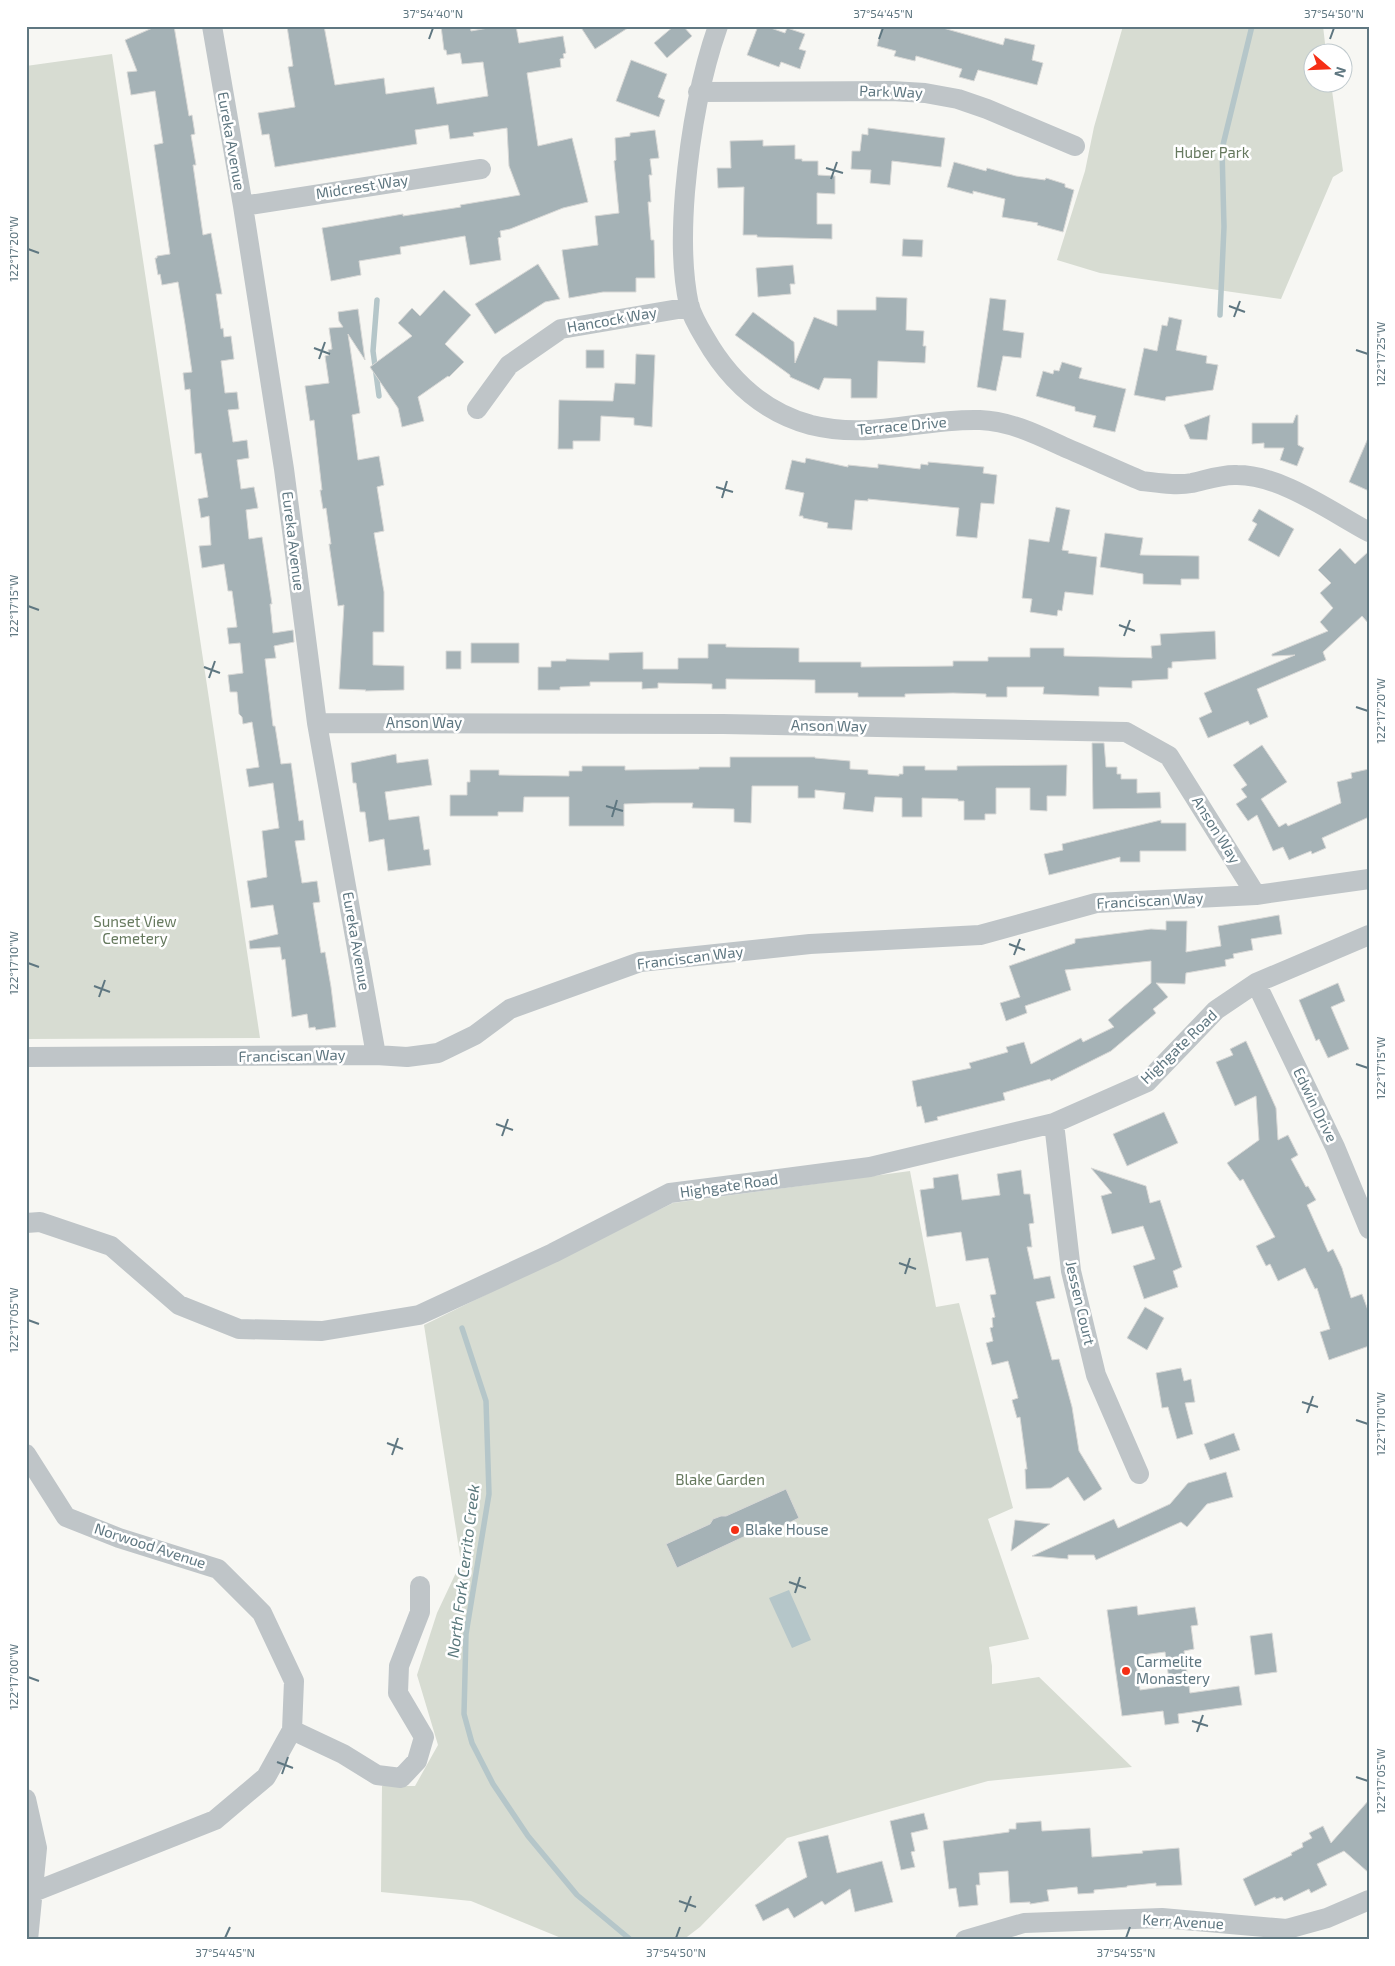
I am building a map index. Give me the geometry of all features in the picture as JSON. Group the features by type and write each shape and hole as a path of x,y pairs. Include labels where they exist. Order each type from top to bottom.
{"street":[{"name":"Eureka Avenue","path":"212,26 243,206 284,468 317,723 376,1055"},
{"name":"Terrace Drive","path":"718,26 698,92 688,158 683,222 683,268 690,307 718,361 738,384 764,405 810,424 838,430 877,431 947,422 981,420 1016,426 1142,481 1165,484 1190,484 1235,474 1258,476 1281,484 1369,532"},
{"name":"Park Way","path":"698,92 892,91 924,93 958,99 987,109 1074,146"},
{"name":"Midcrest Way","path":"243,206 481,169"},
{"name":"Hancock Way","path":"477,409 509,365 561,330 690,307"},
{"name":"Anson Way","path":"317,723 723,724 1126,732 1169,756 1256,895"},
{"name":"Franciscan Way","path":"26,1057 376,1055 407,1057 438,1053 475,1036 510,1009 640,962 810,944 980,935 1096,903 1256,895 1369,879"},
{"name":"Highgate Road","path":"26,1223 40,1222 111,1246 179,1305 239,1329 322,1331 418,1315 553,1253 670,1193 870,1167 1054,1123 1147,1082 1216,1010 1256,983 1369,935"},
{"name":"Edwin Drive","path":"1256,983 1335,1147 1369,1229"},
{"name":"Jessen Court","path":"1054,1123 1073,1280 1096,1375 1139,1474"},
{"name":"Norwood Avenue","path":"26,1454 66,1517 119,1538 218,1569 262,1613 294,1681 292,1730 266,1777 216,1820 30,1894"},
{"path":"292,1730 343,1754 377,1775 401,1778 417,1761 424,1737 398,1693 398,1684 399,1666 420,1612 420,1586"},
{"path":"26,1799 37,1848 30,1894 28,1940"},
{"name":"Kerr Avenue","path":"965,1940 1024,1924 1162,1918 1287,1929 1327,1918 1369,1900"}],"green space":[{"name":"Huber Park","path":"1123,26 1323,26 1325,42 1302,42 1302,92 1332,92 1343,171 1333,177 1281,299 1100,273 1057,260 1085,171 1094,127"},
{"name":"Sunset View Cemetery","path":"112,54 260,1038 26,1039 26,66"},
{"name":"Blake Garden","path":"910,1171 936,1307 959,1303 1013,1508 988,1519 1029,1639 989,1647 992,1684 1039,1677 1132,1767 988,1781 787,1838 700,1927 683,1940 566,1940 471,1901 381,1892 382,1786 415,1786 438,1745 417,1675 437,1613 461,1562 424,1325 673,1203"}],"shaded area":[{"path":"789,1590 811,1640 792,1648 769,1598"}],"building":[{"path":"157,26 174,26 189,116 192,115 195,134 191,135 196,165 193,165 203,235 211,233 222,294 216,294 221,329 223,328 224,337 231,336 234,359 221,361 225,393 237,392 239,409 228,410 233,442 247,440 249,458 237,460 241,489 254,487 258,508 246,510 249,539 262,537 272,604 270,604 273,633 293,630 294,642 274,646 276,658 265,659 273,726 275,726 281,764 291,763 299,821 303,820 305,840 295,841 302,883 317,881 320,902 313,903 321,953 325,952 336,1027 316,1030 315,1027 309,1028 307,1014 292,1017 285,959 282,960 280,947 250,949 249,941 278,934 273,905 251,908 247,881 267,877 262,831 279,828 273,783 249,787 246,769 259,767 252,722 243,724 242,717 239,714 237,692 230,692 228,675 243,673 240,643 229,644 227,628 237,627 232,591 228,591 224,564 202,568 199,546 211,545 209,516 201,518 198,499 208,497 201,453 195,454 190,389 185,390 183,373 192,372 185,324 178,282 162,285 155,258 170,254 154,145 163,143 155,91 131,95 127,72 137,71 125,40"},
{"path":"287,26 324,26 335,85 384,78 386,94 434,87 437,104 488,96 483,62 462,64 460,53 447,55 446,50 444,50 441,26 470,26 471,31 500,26 516,26 519,43 563,36 566,53 563,54 564,58 560,59 561,67 527,73 538,146 572,138 588,202 563,208 510,229 500,231 501,237 498,238 501,260 470,265 465,236 400,247 401,254 359,261 361,275 331,281 322,228 403,214 403,216 461,207 460,205 520,195 509,166 507,128 473,133 474,136 450,139 448,125 415,130 417,144 275,167 269,134 262,135 258,113 295,107 288,67 293,66"},
{"path":"580,26 631,26 595,49"},
{"path":"674,26 683,26 692,36 667,58 654,43"},
{"path":"758,26 765,26 785,33 787,28 805,34 799,49 806,51 800,69 781,62 779,67 747,55"},
{"path":"882,26 936,26 1003,45 1005,38 1035,45 1032,60 1043,63 1037,85 978,70 974,81 959,77 962,69 916,56 915,61 894,56 896,51 877,46"},
{"path":"631,60 667,74 658,97 665,100 659,117 616,101"},
{"path":"868,128 945,138 941,167 892,161 890,185 870,183 871,170 851,169 852,151 860,151 862,134 868,135"},
{"path":"655,130 659,158 650,159 652,175 649,175 651,202 648,202 651,240 654,240 655,278 636,278 636,292 603,292 569,298 562,250 598,245 595,216 619,213 614,161 616,160 615,138 630,136 630,133"},
{"path":"763,140 763,146 795,145 795,159 818,161 818,175 835,176 835,194 817,193 817,224 832,224 832,239 743,235 744,187 718,188 717,168 731,168 730,141"},
{"path":"954,162 986,171 987,168 1016,176 1045,180 1046,178 1065,184 1065,187 1074,190 1063,232 1037,225 1038,223 1002,217 1005,199 973,191 973,194 947,187"},
{"path":"903,239 923,240 922,257 902,256"},
{"path":"538,264 560,299 545,302 495,334 475,304"},
{"path":"793,265 795,284 790,284 791,294 758,297 756,268"},
{"path":"444,290 471,315 445,344 464,362 449,377 418,397 424,421 402,427 398,408 370,367 412,336 398,323 412,308 420,316"},
{"path":"876,297 907,298 906,330 924,331 923,346 926,346 925,363 878,361 877,398 851,398 851,379 824,378 819,390 790,377 790,375 735,335 753,312 794,342 795,363 814,317 837,326 837,310 876,310"},
{"path":"990,298 1006,300 1003,330 1024,333 1021,358 1003,356 996,391 977,387"},
{"path":"358,309 365,360 348,334 360,413 352,415 358,460 379,456 384,485 377,487 384,531 374,533 384,592 384,632 373,632 373,665 404,666 404,690 365,691 339,689 344,605 338,606 326,508 323,509 320,490 322,490 314,420 310,421 305,386 329,383 325,356 329,355 328,350 332,349 329,328 343,327 339,321 338,312"},
{"path":"1169,317 1182,320 1176,350 1207,356 1206,363 1218,365 1213,390 1166,397 1165,401 1134,395 1144,348 1157,351 1162,325 1167,326"},
{"path":"586,350 604,350 604,368 586,368"},
{"path":"636,354 655,355 652,427 634,425 634,418 601,416 600,441 573,441 573,449 558,449 559,400 613,401 615,383 635,384"},
{"path":"1062,362 1082,368 1079,378 1126,389 1115,432 1093,427 1096,416 1075,411 1075,407 1036,396 1043,371 1053,374 1054,370 1059,371"},
{"path":"1210,415 1207,440 1190,439 1184,425"},
{"path":"1296,415 1298,415 1298,445 1304,448 1297,466 1280,460 1284,448 1264,448 1264,443 1252,444 1252,423 1293,423"},
{"path":"1369,436 1369,491 1349,482"},
{"path":"806,458 848,467 848,465 878,468 878,464 920,469 921,464 928,465 928,462 984,467 983,473 997,475 994,504 981,503 977,538 956,536 959,508 868,499 868,501 855,500 852,530 827,528 828,523 799,516 804,493 785,489 792,460 805,463"},
{"path":"1056,507 1070,510 1062,550 1069,551 1068,553 1097,557 1093,595 1065,592 1062,611 1058,610 1057,616 1030,612 1032,599 1022,598 1029,539 1049,542"},
{"path":"1259,509 1294,529 1279,557 1248,540 1257,524 1252,521"},
{"path":"1105,533 1143,538 1140,555 1199,556 1199,579 1181,579 1181,585 1143,584 1143,574 1100,567"},
{"path":"1340,548 1355,564 1369,551 1369,624 1362,616 1323,652 1326,660 1257,689 1268,717 1250,725 1248,721 1208,738 1199,718 1212,712 1204,693 1295,655 1272,656 1272,654 1328,631 1320,622 1333,608 1320,593 1331,583 1318,570"},
{"path":"1215,631 1216,659 1172,662 1172,668 1168,668 1168,679 1132,681 1132,688 1099,687 1099,696 1043,694 1044,687 1007,687 1007,697 986,697 986,694 953,693 905,694 905,697 858,697 858,693 815,693 815,680 726,679 726,689 712,689 712,684 658,683 658,688 642,689 642,682 590,682 590,686 560,687 560,690 538,690 538,667 551,667 551,661 566,661 566,659 609,660 609,653 643,652 643,669 678,669 678,658 708,658 708,644 726,644 726,647 799,648 799,662 861,662 861,667 953,666 953,661 988,661 988,657 1030,657 1030,648 1064,648 1064,656 1152,658 1151,646 1161,645 1160,634"},
{"path":"471,643 519,643 519,663 471,663"},
{"path":"446,651 461,651 461,669 446,669"},
{"path":"1092,743 1104,743 1106,767 1117,767 1117,774 1121,774 1121,779 1137,779 1137,793 1160,792 1161,808 1093,809"},
{"path":"1262,745 1287,782 1261,799 1279,827 1286,823 1288,826 1341,803 1337,782 1352,778 1351,773 1369,769 1369,817 1322,838 1326,848 1312,854 1311,851 1289,860 1283,847 1273,851 1257,815 1248,821 1236,804 1247,797 1241,789 1247,785 1233,765"},
{"path":"396,754 397,763 428,759 432,785 385,792 389,820 419,816 424,850 429,849 431,865 388,871 384,839 369,842 365,812 360,812 356,783 353,783 351,763"},
{"path":"730,757 815,757 850,761 850,769 868,770 868,774 899,776 899,774 903,774 903,766 925,766 925,770 957,770 957,766 1067,765 1066,796 1047,796 1047,811 1030,810 1030,788 996,788 996,814 985,814 985,820 964,820 964,801 958,801 958,799 922,798 922,817 902,817 902,798 875,797 873,812 843,809 845,793 815,790 815,798 798,798 798,786 752,786 751,823 734,822 734,809 692,808 693,803 652,803 624,804 624,826 569,826 569,797 524,797 523,812 498,812 498,816 450,816 450,795 467,795 467,782 470,782 470,770 499,770 499,775 569,776 569,771 582,771 582,766 625,766 625,770 730,767"},
{"path":"1161,820 1161,823 1186,823 1186,851 1140,851 1140,862 1120,862 1120,857 1049,875 1044,854 1063,850 1062,844"},
{"path":"1279,915 1282,934 1251,939 1253,950 1233,954 1234,958 1225,960 1226,966 1186,973 1185,984 1156,983 1168,997 1153,1009 1156,1013 1111,1051 1051,1081 1050,1079 1003,1093 1005,1100 937,1117 938,1120 925,1123 921,1106 917,1107 912,1081 971,1068 969,1063 1008,1052 1006,1047 1024,1042 1031,1064 1081,1038 1083,1042 1114,1027 1108,1020 1151,983 1151,961 1065,970 1071,990 1025,1006 1027,1013 1006,1021 1000,1003 1020,997 1009,966 1075,943 1075,939 1151,929 1166,930 1166,921 1187,921 1186,952 1221,946 1218,926"},
{"path":"1338,983 1345,1001 1331,1007 1349,1049 1328,1058 1319,1039 1316,1041 1299,1000"},
{"path":"1246,1041 1276,1108 1278,1140 1288,1135 1298,1155 1291,1159 1306,1187 1308,1186 1316,1200 1307,1205 1328,1252 1333,1249 1342,1268 1351,1298 1362,1294 1369,1313 1369,1346 1329,1360 1320,1332 1330,1329 1317,1288 1315,1289 1305,1268 1278,1281 1270,1264 1266,1266 1256,1246 1275,1237 1243,1179 1240,1181 1227,1163 1259,1140 1256,1096 1235,1106 1216,1062 1233,1055 1230,1049"},
{"path":"1164,1112 1178,1143 1127,1166 1113,1134"},
{"path":"1091,1168 1146,1186 1150,1203 1160,1200 1182,1267 1173,1271 1178,1287 1144,1299 1133,1266 1155,1259 1143,1226 1112,1234 1101,1196 1112,1193"},
{"path":"1021,1170 1024,1194 1030,1194 1034,1223 1029,1224 1032,1247 1027,1247 1034,1279 1050,1276 1055,1298 1036,1302 1052,1360 1059,1359 1072,1407 1079,1451 1102,1489 1084,1501 1068,1477 1051,1488 1026,1489 1025,1469 1027,1469 1020,1417 1017,1418 1012,1400 1018,1398 1008,1361 992,1365 986,1343 993,1341 990,1328 993,1327 992,1318 995,1317 990,1295 996,1294 988,1258 966,1261 961,1232 927,1237 920,1190 934,1188 933,1178 958,1174 962,1200 1000,1195 997,1174"},
{"path":"1145,1307 1164,1318 1147,1350 1127,1338"},
{"path":"1181,1368 1184,1381 1191,1379 1195,1402 1185,1403 1193,1434 1177,1439 1168,1407 1162,1408 1156,1373"},
{"path":"1234,1433 1240,1450 1210,1460 1204,1444"},
{"path":"1226,1472 1233,1497 1207,1504 1187,1527 1181,1522 1096,1560 1094,1555 1068,1555 1068,1559 1032,1556 1114,1519 1118,1528 1170,1504 1188,1483"},
{"name":"Blake House","path":"786,1489 799,1518 757,1538 754,1532 677,1568 666,1544 710,1524 713,1519 726,1516"},
{"path":"1015,1520 1050,1524 1011,1551"},
{"name":"Carmelite Monastery","path":"1137,1606 1138,1615 1195,1607 1198,1625 1191,1626 1194,1649 1184,1651 1190,1693 1239,1686 1242,1705 1178,1714 1179,1723 1165,1725 1163,1711 1122,1716 1107,1610","holes":["1165,1652 1170,1686 1140,1690 1135,1656"]},
{"path":"1272,1633 1277,1672 1255,1675 1250,1636"},
{"path":"1369,1800 1369,1873 1344,1851 1317,1864 1327,1885 1311,1893 1309,1889 1284,1901 1282,1897 1276,1899 1275,1897 1255,1906 1243,1879 1292,1855 1291,1853 1303,1847 1302,1843 1312,1838 1309,1833 1323,1826 1331,1843"},
{"path":"924,1813 928,1829 911,1833 915,1851 911,1852 915,1867 901,1870 890,1821"},
{"path":"1041,1821 1042,1831 1090,1828 1092,1857 1179,1848 1182,1885 1156,1886 1156,1883 1094,1890 1094,1893 1078,1894 1077,1887 1047,1890 1049,1901 1030,1904 1030,1902 1010,1903 1008,1871 979,1873 980,1885 976,1885 978,1905 959,1907 956,1888 949,1889 943,1841 1009,1832 1009,1829 1016,1829 1016,1823"},
{"path":"828,1835 837,1873 882,1861 893,1902 855,1912 850,1889 825,1905 822,1901 794,1918 788,1908 763,1921 755,1905 807,1877 798,1842"}],"waterway":[{"name":"North Fork Cerrito Creek","path":"1220,315 1224,227 1222,149 1252,26"},
{"name":"North Fork Cerrito Creek","path":"377,300 373,351 379,396"},
{"name":"North Fork Cerrito Creek","path":"462,1328 486,1401 489,1494 466,1634 464,1714 472,1743 493,1784 528,1836 577,1895 631,1940"}],"place":[{"name":"Blake House","path":"735,1530"},
{"name":"Carmelite Monastery","path":"1126,1671"}]}
